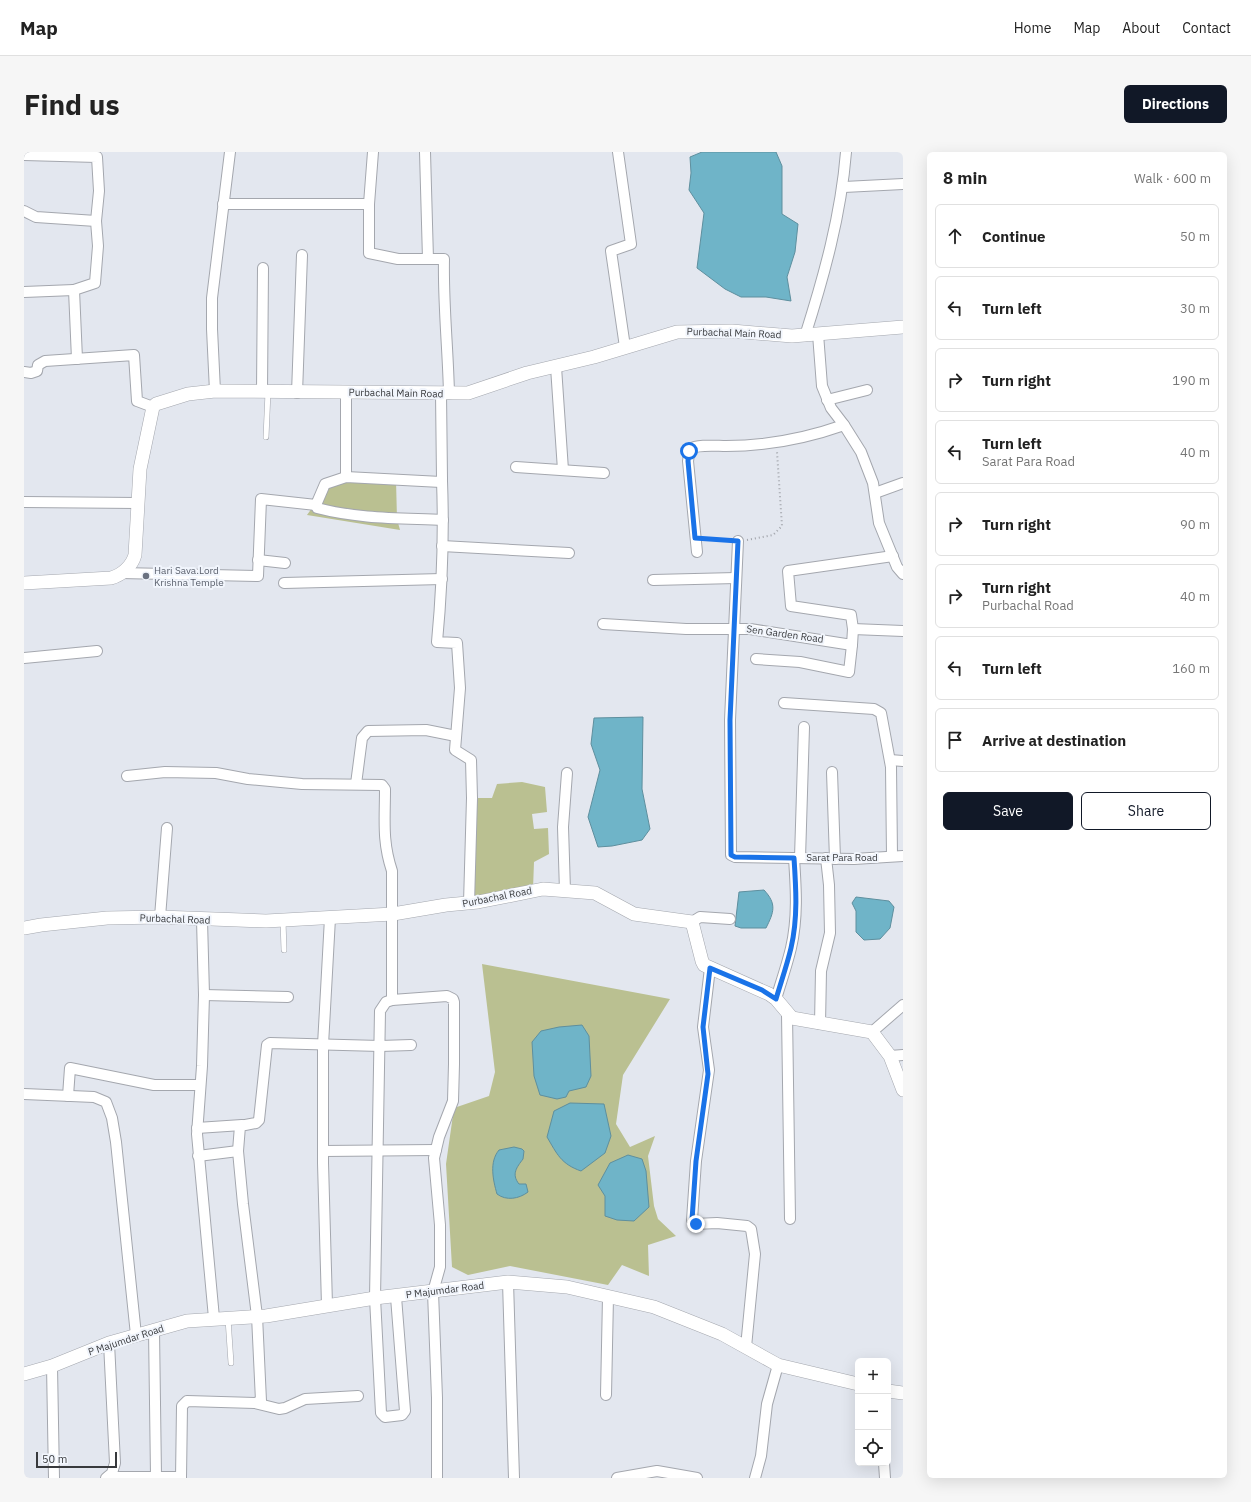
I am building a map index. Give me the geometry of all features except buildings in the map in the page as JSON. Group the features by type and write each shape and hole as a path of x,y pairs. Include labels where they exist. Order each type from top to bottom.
{"street":[{"path":"215,391 212,298 230,152"},
{"path":"373,152 370,204 370,253 398,259 444,259 443,300 448,350 442,481 442,579 437,642 457,643 460,688 455,750 471,760 472,798 469,903"},
{"path":"425,152 428,259"},
{"path":"618,152 631,244 612,251 625,347"},
{"path":"846,152 844,187 821,287 812,335 822,386 827,400 861,452 873,483 879,523 893,556 903,574"},
{"path":"24,155 97,157 99,191 96,221 98,246 95,283 74,290 24,292"},
{"path":"844,187 903,184"},
{"path":"223,204 370,204"},
{"path":"24,211 36,217 96,221"},
{"path":"297,392 302,255"},
{"path":"263,268 265,391"},
{"path":"74,290 77,359"},
{"name":"Purbachal Main Road","path":"153,407 156,404 188,394 215,391 445,393 476,391 515,377 556,367 667,334 693,330 812,335 903,326"},
{"path":"24,372 32,373 37,371 38,365 41,362 134,355 137,401 153,407 142,459 137,503 135,555 131,564 121,573 111,578 24,584"},
{"path":"556,367 563,470"},
{"path":"827,400 867,390"},
{"path":"346,392 346,477"},
{"path":"697,552 688,461 690,449 702,447 746,446 818,434 844,425"},
{"path":"516,466 604,474"},
{"path":"316,505 325,484 346,477 438,483 442,481"},
{"path":"875,493 903,483"},
{"path":"121,573 258,576 261,499 316,505 317,508 337,514 374,518 443,520"},
{"path":"24,502 137,503"},
{"path":"733,628 738,541"},
{"path":"442,546 570,553"},
{"path":"756,658 800,662 849,672 853,629 851,615 791,606 788,571 893,556"},
{"path":"258,560 285,563"},
{"path":"653,580 736,578"},
{"path":"284,583 442,579"},
{"name":"Sen Garden Road","path":"603,624 686,629 755,629 852,645"},
{"name":"Sarat Para Road","path":"733,628 730,720 733,856 797,858 903,856"},
{"path":"853,629 903,630"},
{"path":"24,658 97,651"},
{"path":"784,703 878,710 881,713 890,760 892,856"},
{"path":"776,999 791,948 796,915 797,858 804,727"},
{"path":"356,784 362,738 368,731 426,730 456,736"},
{"path":"890,760 903,760"},
{"path":"127,776 165,772 216,773 248,779 302,784 382,785 385,789 384,826 386,853 392,871 392,1000"},
{"path":"820,1024 821,971 830,933 829,885 831,858 832,772"},
{"path":"565,891 563,827 567,773"},
{"path":"160,917 167,828"},
{"name":"Purbachal Road","path":"24,928 107,918 160,917 202,920 283,921 393,914 469,903 536,889 595,893 634,914 692,922"},
{"path":"730,919 700,916 692,922 702,961 710,968 762,990 776,999 787,1014 792,1018 872,1032 890,1056 903,1090"},
{"path":"327,1305 323,1151 323,1045 330,918"},
{"path":"202,920 204,995 197,1128 198,1156 214,1318"},
{"path":"710,968 703,1027 708,1074 696,1161 692,1220 695,1224 717,1223 747,1226 751,1229 755,1254 746,1347"},
{"path":"204,995 288,997"},
{"path":"396,1296 405,1411 402,1415 385,1417 382,1413 375,1298 376,1149 379,1131 380,1012 386,1002 392,1000 448,996 453,999 454,1002 453,1102 436,1150 434,1166 440,1225 440,1267 433,1292 437,1398 437,1478"},
{"path":"872,1032 903,1005"},
{"path":"787,1014 790,1219"},
{"path":"197,1128 242,1125 256,1123 259,1120 268,1043 380,1046 411,1045"},
{"path":"890,1056 903,1055"},
{"path":"68,1096 70,1068 154,1084 200,1085"},
{"path":"24,1094 94,1097 106,1102 109,1109 116,1142 136,1335"},
{"path":"242,1125 239,1128 238,1151 257,1316 262,1397 261,1401 255,1403"},
{"path":"323,1151 376,1149 436,1150"},
{"path":"198,1156 238,1151"},
{"path":"508,1282 514,1478"},
{"name":"P Majumdar Road","path":"24,1374 52,1366 109,1343 182,1322 214,1318 257,1316 375,1298 508,1282 566,1287 654,1308 722,1334 778,1365 855,1383"},
{"path":"606,1395 608,1297"},
{"path":"154,1330 156,1476"},
{"path":"107,1478 114,1470 109,1343"},
{"path":"754,1478 761,1456 767,1404 778,1365"},
{"path":"52,1366 54,1478"},
{"path":"891,1391 903,1393"},
{"path":"107,1478 156,1476 181,1478 182,1406 184,1403 255,1403 279,1409 285,1408 305,1399 358,1396"},
{"path":"884,1466 885,1478"},
{"path":"617,1478 656,1471 697,1478"}],"lane":[{"path":"265,391 266,437"},
{"path":"283,921 284,950"},
{"path":"228,1318 231,1362"}],"path":[{"path":"695,538 738,541 773,535 782,526 776,441"}],"green space":[{"path":"335,476 396,480 397,519 400,530 307,515"},
{"path":"522,782 545,787 547,812 532,814 534,829 548,828 549,854 534,862 533,889 469,903 476,798 492,798 497,784"},
{"path":"482,964 670,999 623,1075 616,1124 630,1147 655,1136 648,1156 654,1206 658,1219 676,1236 648,1245 649,1276 622,1265 608,1285 510,1266 468,1275 452,1267 446,1164 454,1108 489,1096 495,1072"}],"water":[{"path":"702,152 776,152 782,166 782,214 798,224 795,252 787,277 791,301 766,297 741,297 725,289 697,268 704,213 689,190 691,173 690,157"},
{"path":"643,717 642,789 650,829 642,840 612,846 598,847 588,817 600,770 591,744 594,718"},
{"path":"764,890 771,900 773,908 766,928 741,928 735,926 739,892"},
{"path":"856,897 889,901 894,907 890,928 880,939 864,940 856,932 856,911 852,903"},
{"path":"582,1025 589,1036 591,1076 586,1087 569,1091 566,1097 557,1099 540,1095 534,1076 532,1042 541,1031 559,1027"},
{"path":"570,1103 604,1104 611,1136 605,1153 581,1171 564,1162 560,1158 547,1137 554,1111"},
{"path":"514,1147 524,1151 523,1159 516,1171 515,1177 519,1184 526,1184 528,1192 517,1198 504,1198 497,1194 494,1183 494,1160 499,1150"},
{"path":"628,1155 642,1159 646,1171 649,1207 634,1221 617,1220 605,1216 605,1196 598,1185 610,1163"}],"place":[{"name":"Hari Sava.Lord Krishna Temple","path":"146,576"}],"route":[{"path":"689,451 688,461 690,499 695,538 738,541 730,720 731,855 735,857 794,858 796,888 796,915 791,948 776,999 762,990 710,968 703,1022 708,1074 696,1161 692,1220 696,1224"}]}
